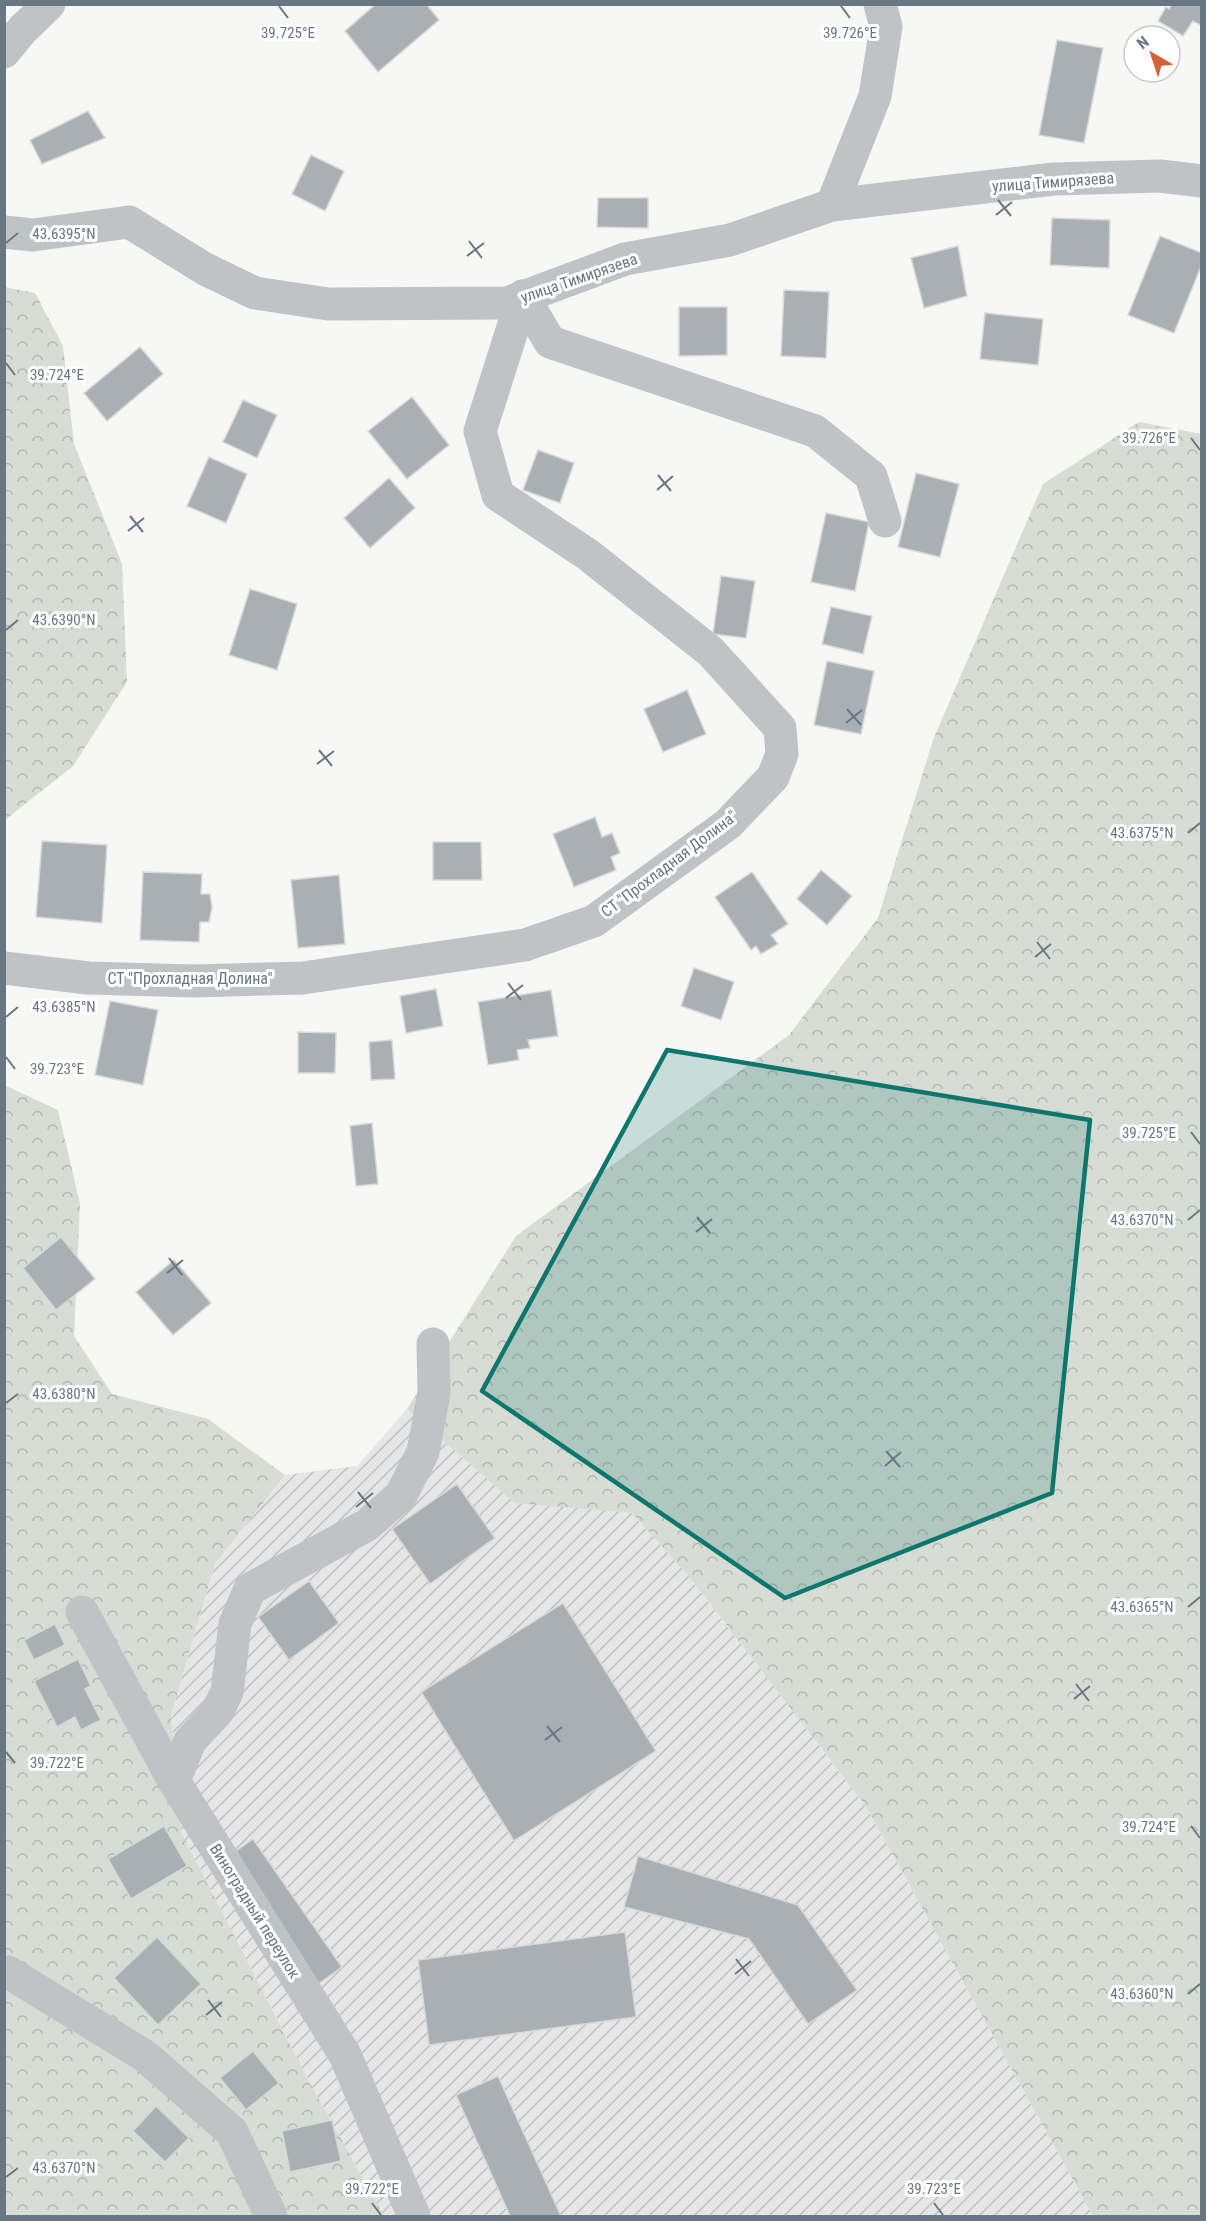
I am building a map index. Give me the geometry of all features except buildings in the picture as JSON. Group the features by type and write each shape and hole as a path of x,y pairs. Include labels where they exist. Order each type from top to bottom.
{"street":[{"path":"4,52 22,30 49,4"},
{"path":"832,205 875,96 886,27 880,4"},
{"name":"улица Тимирязева","path":"4,232 33,235 129,222 205,269 255,293 328,304 507,303 625,259 730,240 832,205 1054,179 1160,176 1202,182"},
{"path":"523,296 550,342 815,431 871,476 885,520"},
{"name":"СТ \"Прохладная Долина\"","path":"4,968 88,978 193,981 303,978 525,945 594,921 728,824 773,777 782,754 780,728 710,651 587,554 498,495 480,431 523,296"},
{"path":"174,1781 189,1741 217,1712 227,1692 235,1624 250,1589 368,1525 401,1495 423,1452 434,1393 433,1344"},
{"name":"Виноградный переулок","path":"82,1612 174,1781 345,2055 414,2217"},
{"path":"8,1972 145,2056 232,2132 271,2217"}],"highlighted area":[{"path":"667,1050 1090,1120 1052,1493 785,1598 482,1391"}],"shaded area":[{"path":"407,1409 515,1502 632,1513 691,1579 865,1805 1093,2216 384,2216 311,2085 181,1832 171,1715 215,1564 285,1475 357,1466"}],"green space":[{"path":"5,287 35,293 63,346 74,444 122,564 127,682 73,766 5,820"},
{"path":"1139,422 1201,434 1201,2216 1093,2216 865,1805 691,1579 632,1513 515,1503 407,1409 516,1236 789,1035 878,918 933,740 1043,484"},
{"path":"4,1085 58,1110 80,1204 74,1336 112,1394 208,1419 285,1475 215,1564 171,1715 181,1832 311,2085 384,2216 5,2216"}]}
